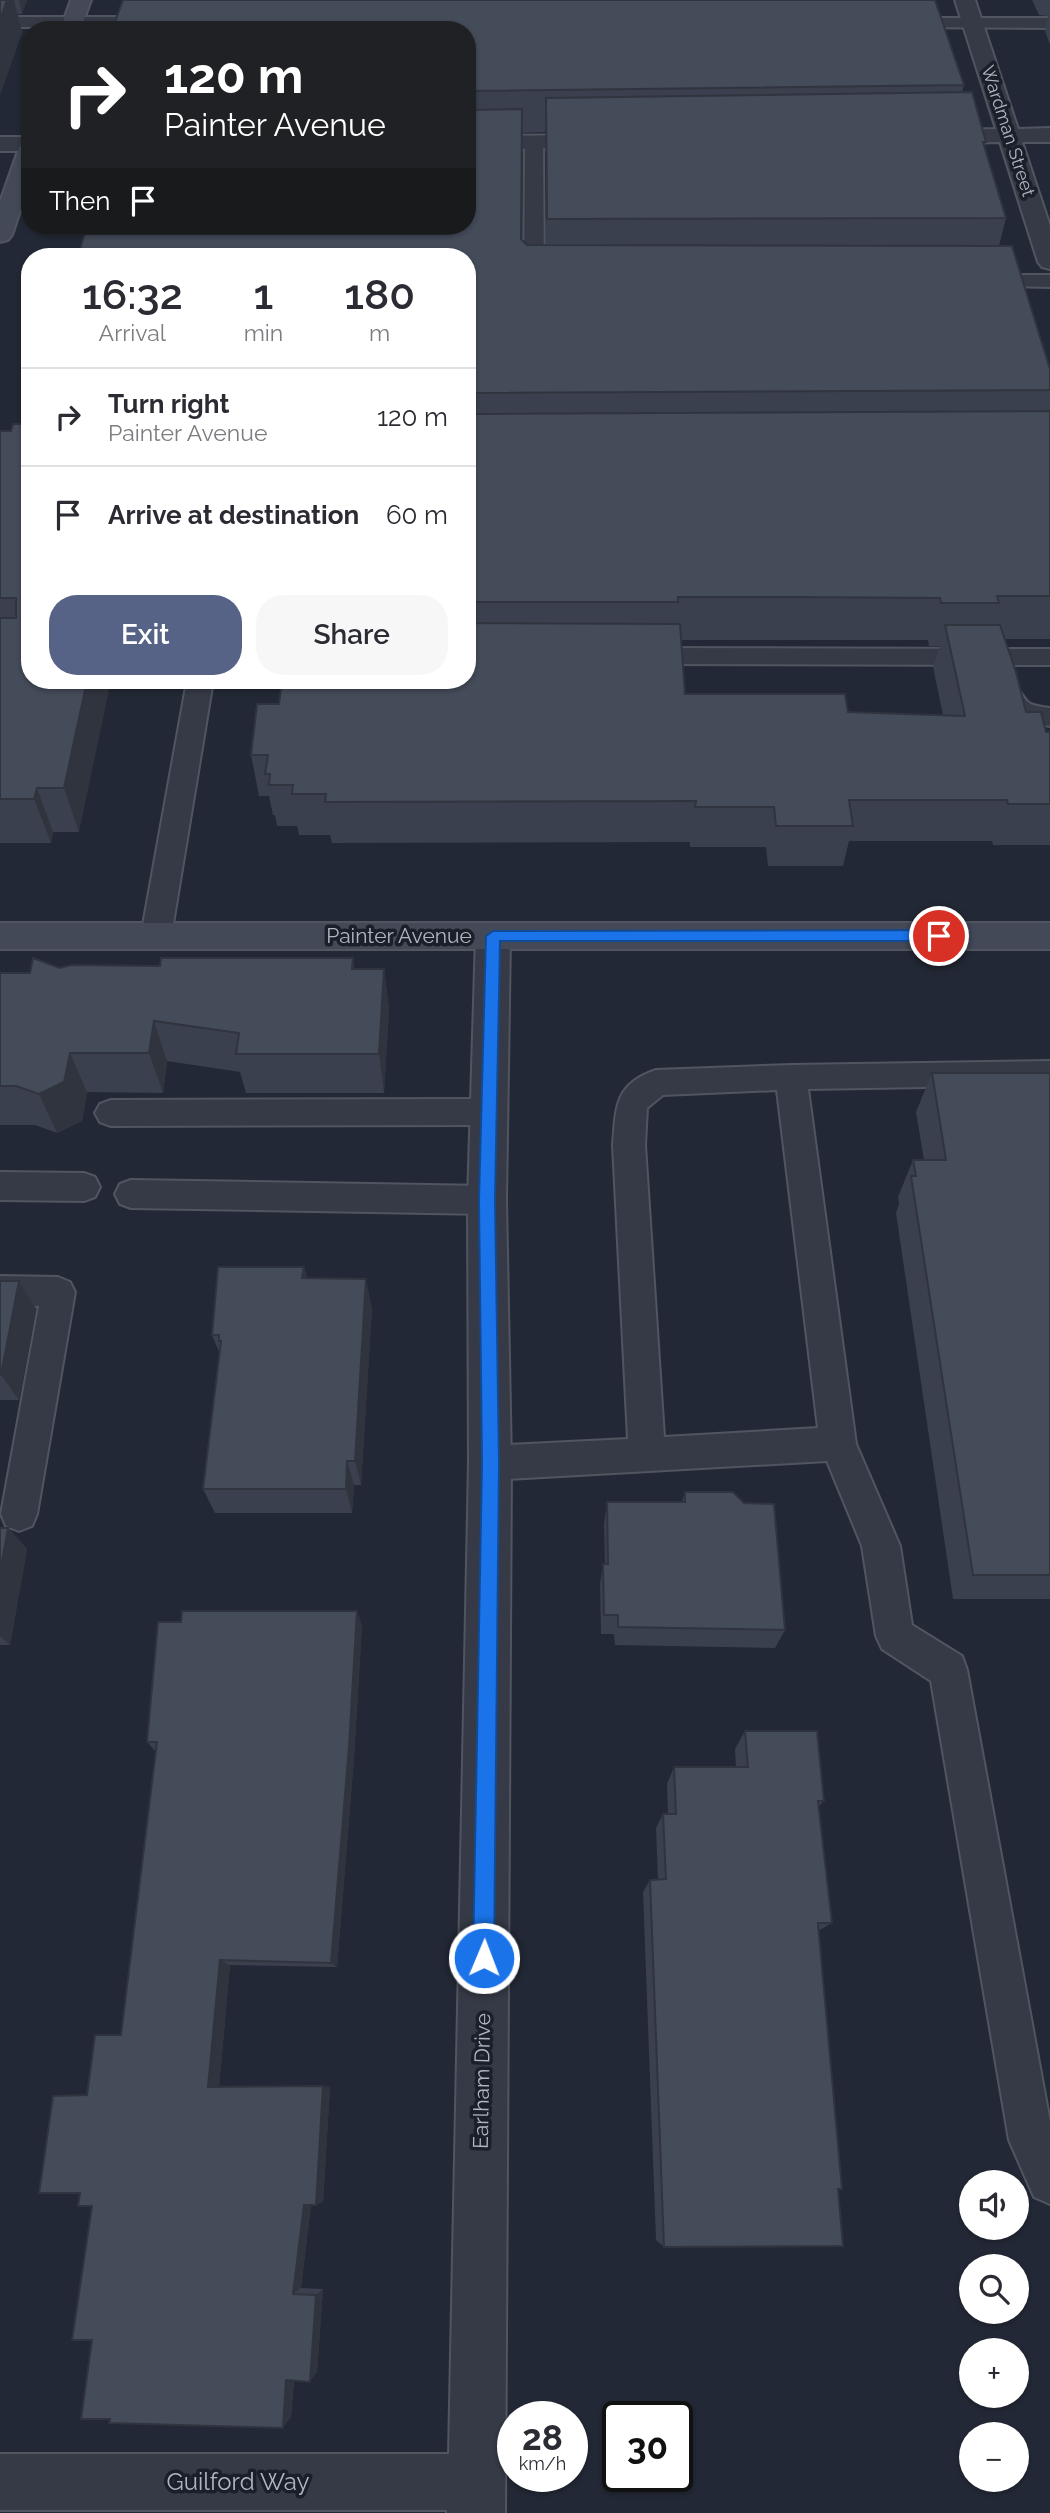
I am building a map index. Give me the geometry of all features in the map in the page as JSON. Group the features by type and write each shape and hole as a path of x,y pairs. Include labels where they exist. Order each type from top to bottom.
{"main road":[{"path":"74,21 81,0"},
{"path":"0,235 21,173"},
{"name":"Painter Avenue","path":"0,936 1050,936"}],"street":[{"name":"Wardman Street","path":"965,0 1050,262"},
{"path":"912,137 1050,135"},
{"path":"476,143 618,142"},
{"path":"0,144 21,145"},
{"name":"Earlham Drive","path":"476,2497 490,1463 487,1200 493,936"},
{"name":"Guilford Way","path":"0,2482 476,2497"}],"lane":[{"path":"149,21 156,0"},
{"path":"0,22 21,23"},
{"path":"875,23 1050,23"},
{"path":"534,143 534,282 561,282"},
{"path":"952,281 1050,281"},
{"path":"605,656 1050,657"},
{"path":"999,657 1012,706 1027,714 1050,717"},
{"path":"156,936 199,689"},
{"path":"647,1454 629,1145 632,1103 656,1083 791,1077 1050,1073"},
{"path":"791,1077 838,1444 881,1546 895,1636 948,1670 1031,2140 1050,2181"},
{"path":"111,1113 489,1112"},
{"path":"0,1186 84,1187"},
{"path":"131,1194 487,1200"},
{"path":"0,1291 58,1292 19,1514"},
{"path":"490,1463 838,1444"}],"building":[{"path":"0,0 7,0 0,20"},
{"path":"123,0 935,0 964,85 476,91 476,21 115,21"},
{"path":"972,92 986,142 983,142 1006,218 547,219 546,98"},
{"path":"522,109 521,239 527,245 1012,246 1050,369 1050,390 476,393 476,248 81,248 84,235 476,235 476,110"},
{"path":"1050,411 1050,596 997,596 999,603 941,603 940,598 788,597 678,597 678,602 476,602 476,414"},
{"path":"13,424 21,424 21,689 85,689 64,788 37,788 34,799 0,799 0,618 16,618 16,598 0,598 0,431 11,431"},
{"path":"476,623 680,624 685,694 845,694 848,712 965,716 945,625 1000,625 1026,712 1041,712 1046,732 1050,732 1050,804 1008,804 1007,800 849,800 853,826 776,826 774,807 695,807 696,801 325,802 326,794 292,794 293,785 269,785 270,774 265,774 268,755 251,755 257,704 279,704 281,689 476,689"},
{"path":"33,958 60,968 71,965 160,966 161,958 353,958 352,969 384,969 379,1054 236,1054 239,1033 154,1021 149,1053 70,1053 64,1082 39,1094 16,1086 0,1086 0,973 30,973"},
{"path":"932,1073 1050,1073 1050,1575 973,1575 911,1176 916,1176 913,1160 946,1160"},
{"path":"218,1267 304,1267 302,1278 366,1279 355,1461 347,1461 346,1489 203,1489 221,1341 219,1335 212,1335"},
{"path":"0,1281 19,1281 1,1375 0,1375"},
{"path":"685,1492 733,1492 744,1503 774,1504 785,1630 618,1627 618,1615 604,1615 603,1564 608,1564 607,1502 685,1502"},
{"path":"0,1528 8,1528 0,1573"},
{"path":"182,1611 357,1611 331,1963 220,1960 208,2087 323,2086 316,2205 304,2205 293,2294 316,2295 310,2382 286,2380 283,2428 109,2423 110,2419 81,2419 92,2340 72,2340 92,2206 78,2206 80,2193 39,2193 53,2096 87,2095 95,2035 121,2035 157,1742 147,1742 158,1622 181,1622"},
{"path":"745,1731 817,1731 824,1801 818,1801 832,1923 818,1923 842,2189 838,2189 843,2246 664,2247 650,1880 666,1879 663,1814 676,1814 674,1767 748,1767"}],"route":[{"path":"484,1958 490,1463 487,1200 493,936 939,936"}]}
